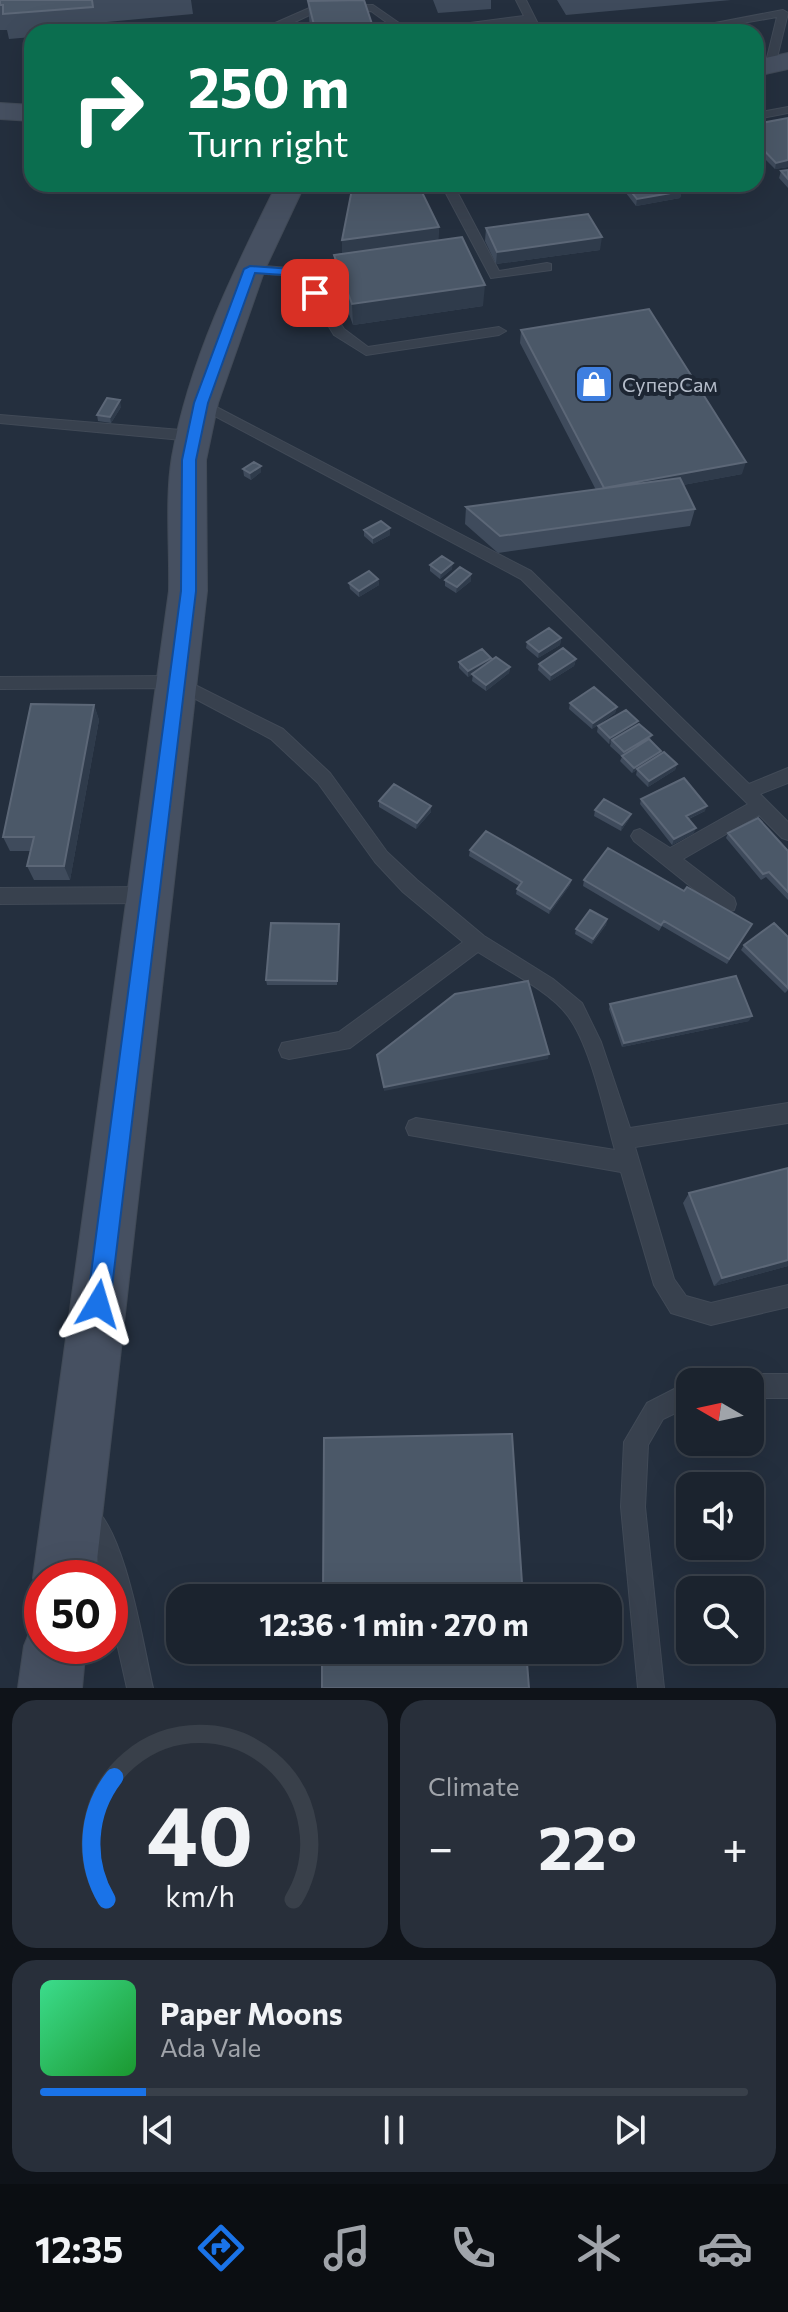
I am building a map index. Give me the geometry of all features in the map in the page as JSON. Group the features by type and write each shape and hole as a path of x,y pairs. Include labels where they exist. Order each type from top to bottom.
{"main road":[{"path":"0,111 24,112"},
{"path":"66,1560 188,591 189,460 197,420 250,269 287,192"},
{"path":"50,1688 53,1664"}],"lane":[{"path":"521,0 531,24"},
{"path":"281,24 314,9 373,8 396,24"},
{"path":"719,24 783,13 771,65"},
{"path":"488,24 528,19"},
{"path":"764,114 788,110"},
{"path":"451,192 495,275 547,267"},
{"path":"250,269 302,273 378,261"},
{"path":"302,273 339,332 366,351 499,331"},
{"path":"0,419 197,420 526,575 788,833"},
{"path":"0,683 177,682 277,734 324,778 381,857 410,886 477,942 546,985 575,1009 591,1042 624,1139 665,1285 679,1305 711,1314 788,1296"},
{"path":"669,858 788,775"},
{"path":"640,836 727,904"},
{"path":"0,896 150,895"},
{"path":"289,1050 343,1041 477,942"},
{"path":"624,1139 788,1113"},
{"path":"416,1128 631,1163"},
{"path":"764,1386 788,1386"},
{"path":"651,1688 633,1507 636,1442 655,1411 676,1400"},
{"path":"74,1493 109,1552 140,1688"}],"building":[{"path":"0,0 92,0 93,7 3,14"},
{"path":"364,0 372,24 314,24 308,1"},
{"path":"788,118 788,160 776,163 764,150 764,122"},
{"path":"351,192 422,192 439,227 342,240"},
{"path":"631,192 676,192 637,199"},
{"path":"588,214 602,237 497,252 486,228"},
{"path":"462,237 485,285 352,304 334,255"},
{"path":"649,309 746,462 604,488 521,330"},
{"path":"107,398 120,400 110,417 97,415"},
{"path":"254,462 261,466 250,473 243,469"},
{"path":"680,478 695,509 500,536 466,507"},
{"path":"381,521 390,528 373,538 364,530"},
{"path":"442,556 453,563 441,573 430,565"},
{"path":"460,567 471,574 457,587 445,580"},
{"path":"369,571 378,579 359,591 349,583"},
{"path":"549,628 561,638 539,652 527,642"},
{"path":"563,648 576,659 551,675 539,664"},
{"path":"482,649 491,658 468,671 459,662"},
{"path":"496,657 510,667 486,685 472,674"},
{"path":"594,687 617,707 593,723 570,703"},
{"path":"31,704 94,705 64,866 27,866 34,837 3,837"},
{"path":"626,710 638,721 610,738 598,726"},
{"path":"639,724 652,735 624,752 612,740"},
{"path":"649,739 661,751 634,768 622,756"},
{"path":"664,752 677,764 649,781 637,769"},
{"path":"684,778 707,806 686,816 696,828 674,839 641,799"},
{"path":"394,784 431,806 417,823 379,801"},
{"path":"604,799 631,814 622,825 595,810"},
{"path":"758,818 788,851 788,892 769,872 763,874 728,833"},
{"path":"486,831 571,880 550,909 517,889 522,882 470,850"},
{"path":"608,848 684,891 687,887 752,924 729,959 664,921 661,925 584,880"},
{"path":"590,910 607,919 593,939 576,929"},
{"path":"271,923 339,924 337,981 266,980"},
{"path":"774,923 788,937 788,988 744,945"},
{"path":"736,976 752,1016 624,1043 610,1004"},
{"path":"528,981 549,1054 384,1087 377,1055 455,994"},
{"path":"788,1168 788,1260 722,1278 689,1193"},
{"path":"512,1434 522,1584 323,1584 324,1438"},
{"path":"322,1664 527,1664 529,1688 322,1688"}],"place":[{"name":"СуперСам","path":"594,384"}],"route":[{"path":"98,1304 188,591 189,460 193,436 201,403 250,269 302,273 315,293"}]}
